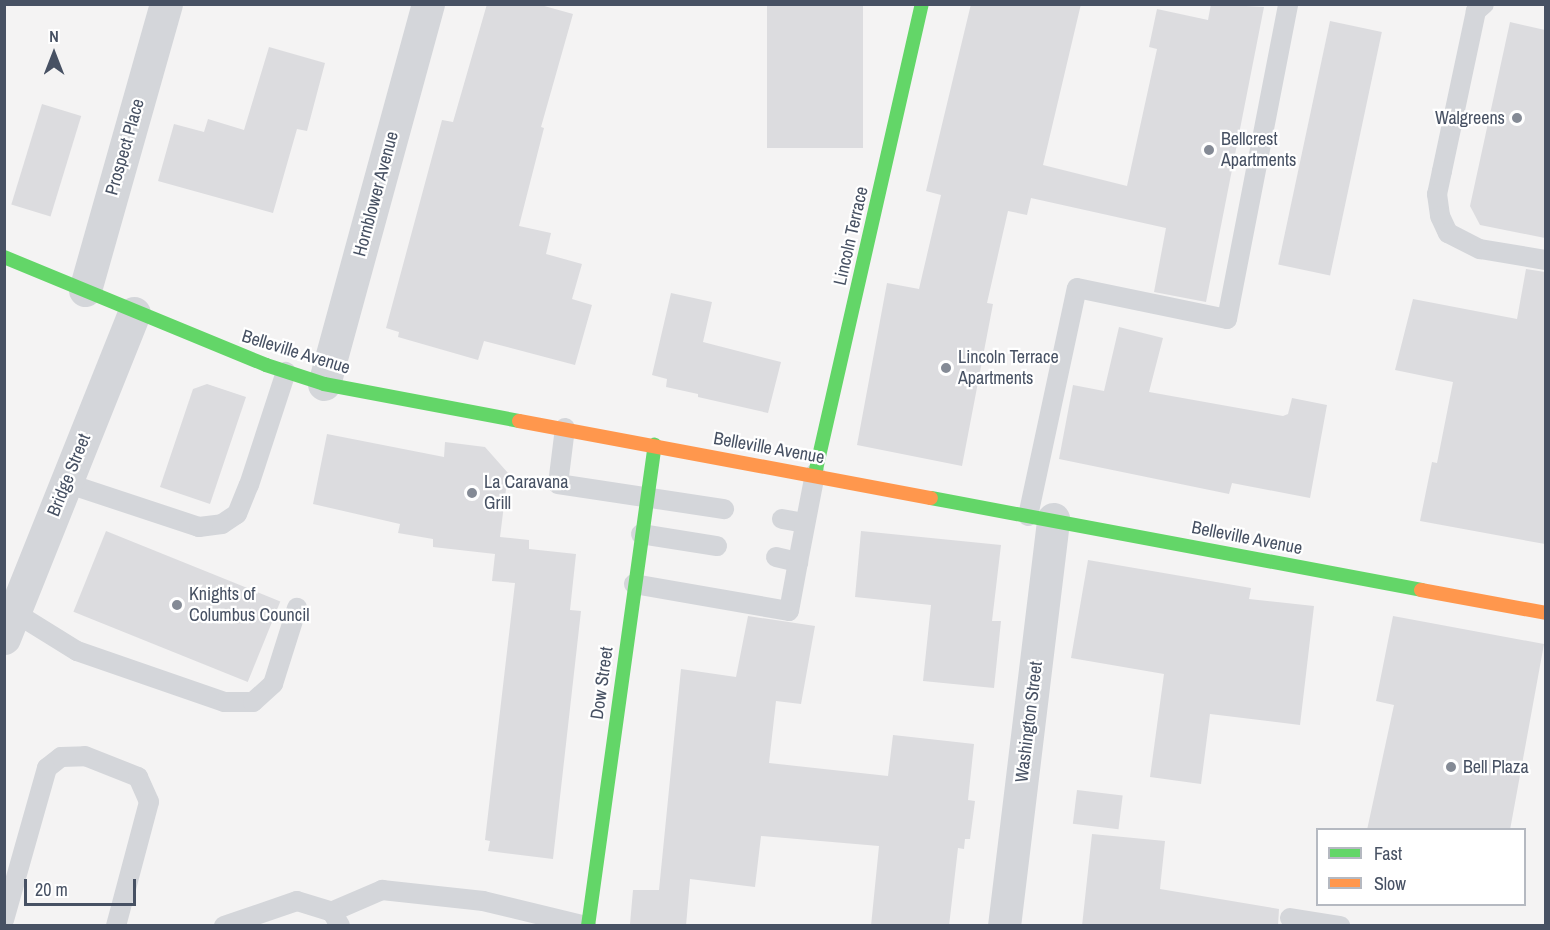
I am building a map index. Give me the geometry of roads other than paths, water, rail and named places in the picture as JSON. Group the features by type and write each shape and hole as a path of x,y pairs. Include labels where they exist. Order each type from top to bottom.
{"main road":[{"name":"Lincoln Terrace","path":"815,474 922,4"},
{"name":"Belleville Avenue","path":"4,257 134,313 286,372 324,384 815,474 1545,613"},
{"name":"Dow Street","path":"587,926 655,445"}],"street":[{"name":"Prospect Place","path":"85,290 166,4"},
{"name":"Hornblower Avenue","path":"324,384 428,4"},
{"name":"Bridge Street","path":"9,625 134,313"},
{"name":"Washington Street","path":"1004,926 1040,517"}],"lane":[{"path":"1040,517 1077,288 1227,319 1288,4"},
{"path":"1484,4 1476,10 1437,194 1440,216 1448,233 1480,249 1545,260"},
{"path":"66,483 199,527 222,524 237,514 249,485 286,372"},
{"path":"565,428 558,484 724,509"},
{"path":"634,584 789,611 815,474"},
{"path":"782,519 805,523"},
{"path":"641,534 717,546"},
{"path":"776,557 798,562"},
{"path":"9,625 224,702 253,702 273,684 297,608"},
{"path":"4,920 47,768 62,757 85,756 138,777 148,802 116,926"},
{"path":"224,926 247,921 297,901 336,919 382,890 483,901 587,926"},
{"path":"1290,918 1340,926"}],"place":[{"name":"Walgreens","path":"1517,118"},
{"name":"Bellcrest Apartments","path":"1209,150"},
{"name":"Lincoln Terrace Apartments","path":"946,368"},
{"name":"La Caravana Grill","path":"472,493"},
{"name":"Knights of Columbus Council","path":"177,605"},
{"name":"Bell Plaza","path":"1451,767"}]}
